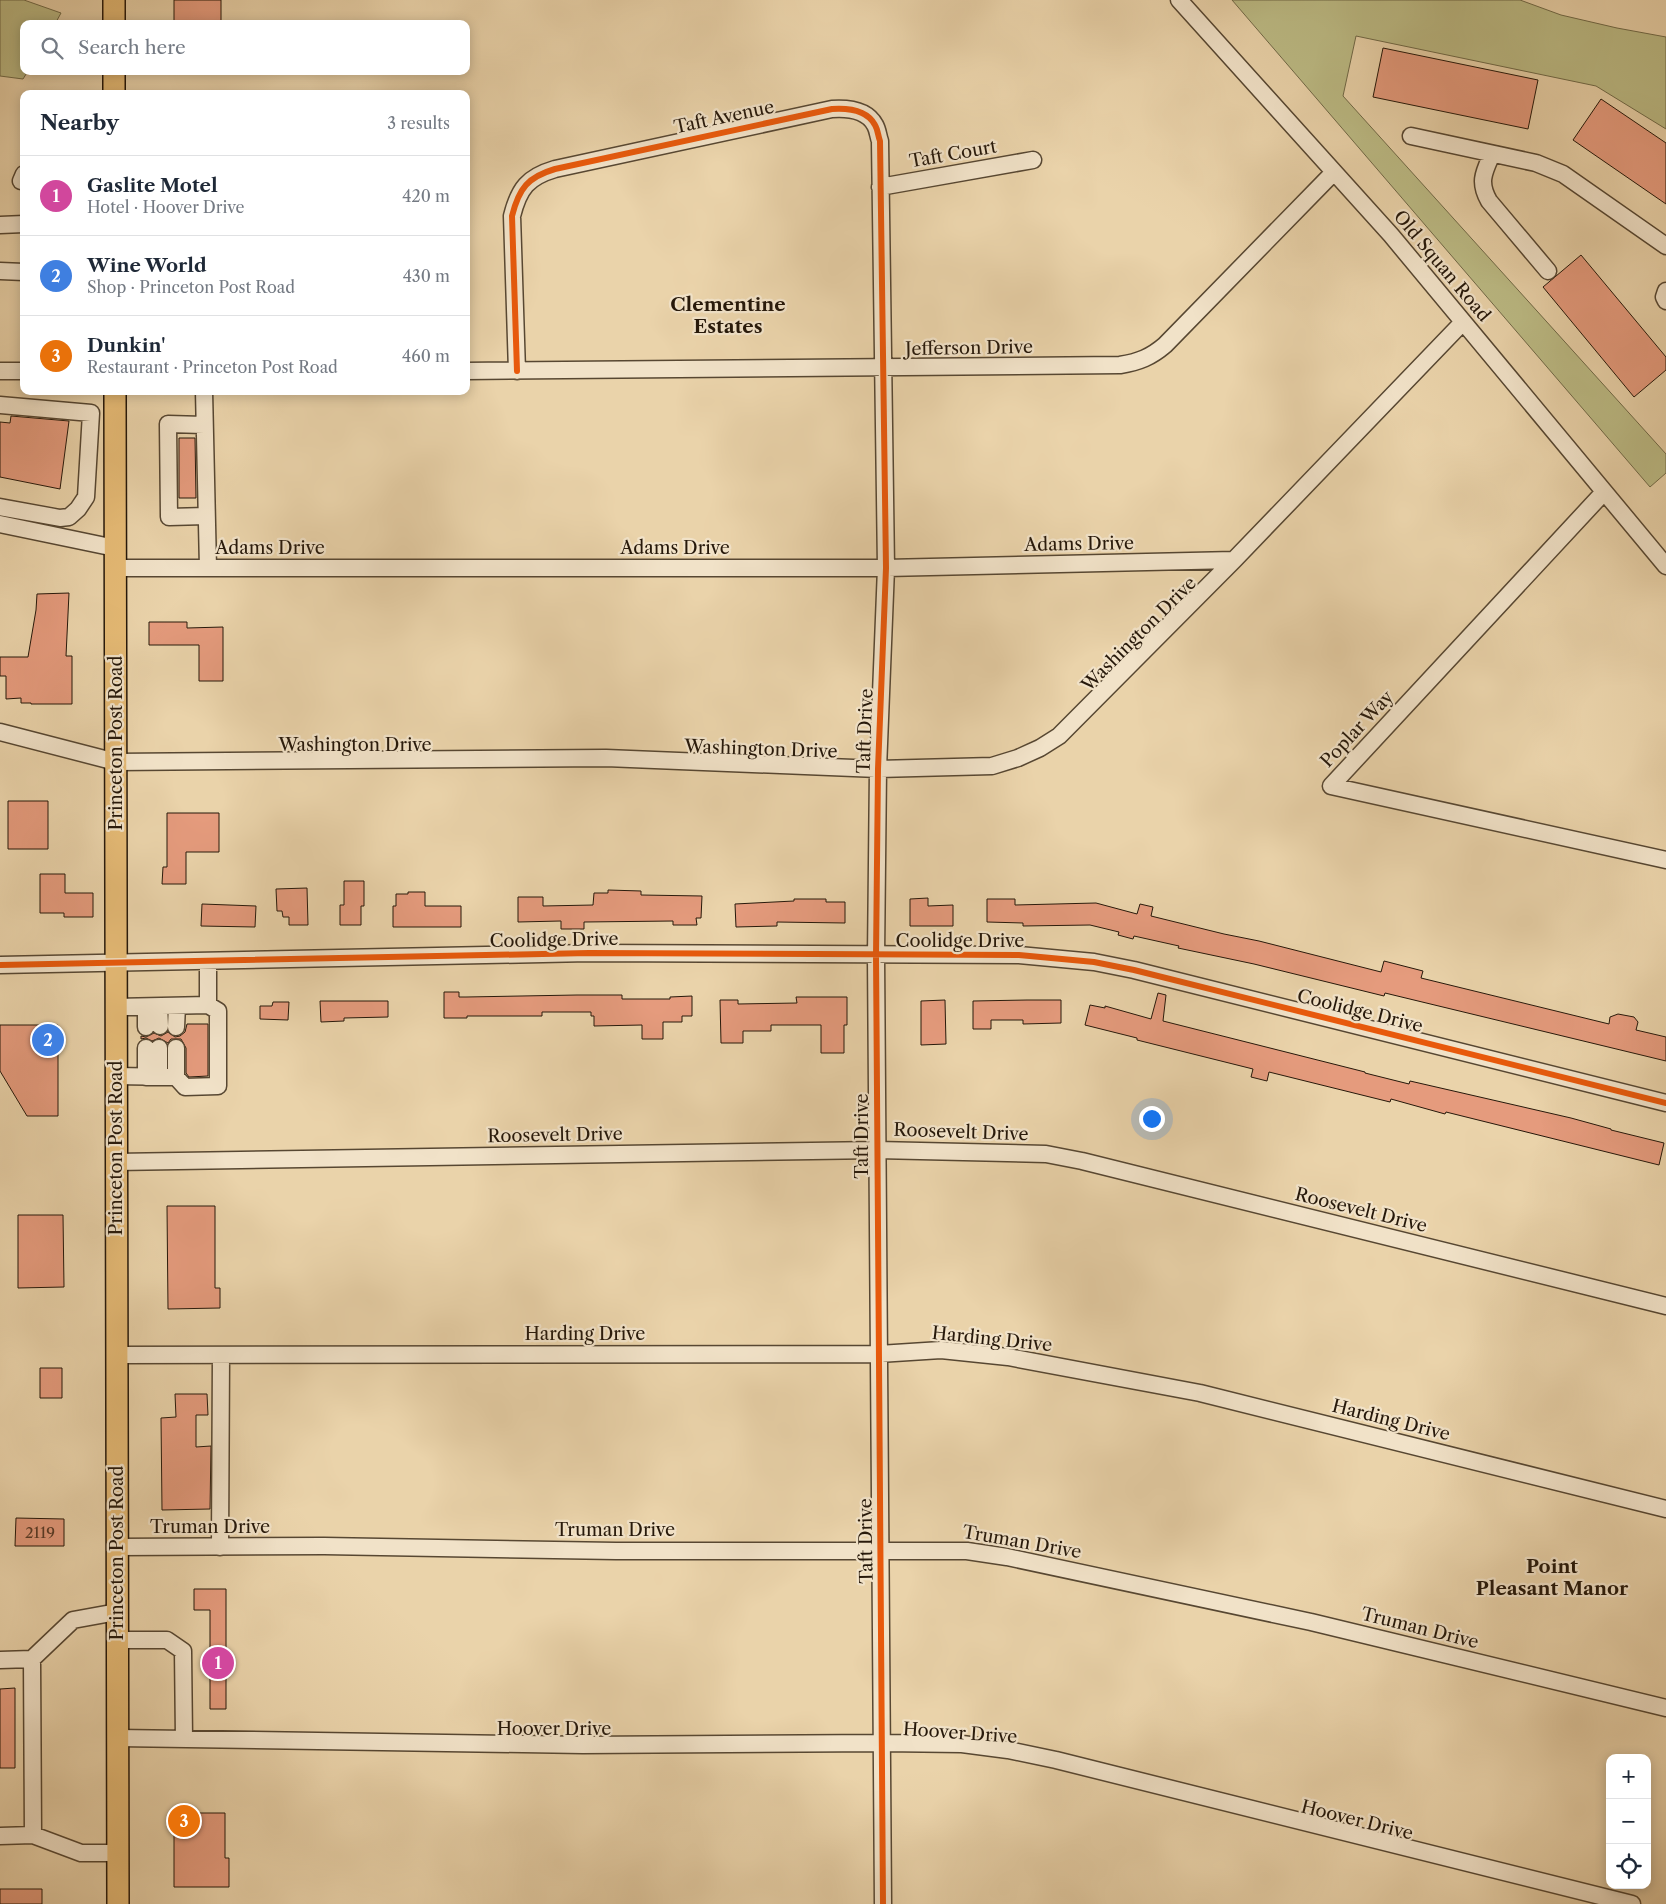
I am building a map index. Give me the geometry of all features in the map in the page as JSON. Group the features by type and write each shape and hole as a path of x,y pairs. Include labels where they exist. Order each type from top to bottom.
{"main road":[{"path":"114,0 114,20"},
{"path":"114,75 114,90"},
{"name":"Princeton Post Road","path":"115,395 118,1904"}],"street":[{"name":"Old Squan Road","path":"1179,0 1390,234 1666,566"},
{"name":"Taft Avenue","path":"516,371 512,216 522,189 530,179 540,173 832,109 855,110 866,116 875,125 880,141 883,369"},
{"path":"1411,136 1536,163 1563,174 1666,246"},
{"path":"1492,154 1483,176 1483,191 1489,201 1548,271"},
{"name":"Taft Court","path":"880,187 1033,160"},
{"name":"Jefferson Drive","path":"470,371 883,369 1120,365 1138,362 1152,356 1165,345 1334,172"},
{"path":"0,225 20,224"},
{"path":"0,272 20,272"},
{"path":"1666,291 1664,298 1666,301"},
{"name":"Washington Drive","path":"0,732 116,762 606,758 878,769 992,766 1018,758 1040,748 1059,736 1234,560 1463,322"},
{"name":"Taft Drive","path":"883,369 886,568 878,769 876,956 883,1904"},
{"path":"0,371 20,371"},
{"path":"204,395 208,568"},
{"path":"0,405 91,413 86,496 78,509 70,517 60,518 0,506"},
{"path":"205,429 168,424 169,516 206,512"},
{"path":"88,462 115,463"},
{"name":"Poplar Way","path":"1604,492 1331,786 1666,860"},
{"path":"56,536 60,518"},
{"name":"Adams Drive","path":"0,524 56,536 115,558 208,568 886,568 1234,560"},
{"name":"Coolidge Drive","path":"0,965 589,954 1019,955 1094,962 1134,970 1666,1102"},
{"path":"208,961 208,1005"},
{"path":"115,1007 208,1005 218,1011 218,1086 185,1087 176,1077 176,1048"},
{"path":"153,1007 160,1027 177,1006"},
{"path":"152,1048 153,1077"},
{"path":"116,1076 176,1077"},
{"name":"Roosevelt Drive","path":"116,1162 877,1150 1046,1154 1082,1161 1666,1306"},
{"name":"Harding Drive","path":"117,1356 879,1354 941,1350 1008,1357 1200,1393 1666,1509"},
{"path":"220,1547 221,1355"},
{"name":"Truman Drive","path":"117,1548 324,1546 616,1550 967,1551 1007,1556 1311,1622 1666,1708"},
{"path":"0,1660 32,1659 73,1620 117,1612"},
{"path":"117,1640 167,1640 183,1652 184,1739"},
{"path":"32,1659 33,1835"},
{"name":"Hoover Drive","path":"118,1738 583,1745 962,1744 1008,1750 1056,1760 1632,1904"},
{"path":"0,1836 33,1835 81,1853 118,1853"}],"shaded area":[{"path":"0,0 24,0 61,13 57,20 20,20 20,75 26,75 23,79 0,76"},
{"path":"1232,0 1520,0 1561,15 1666,37 1666,129 1596,86 1356,36 1343,96 1666,454 1666,473 1650,487"}],"building":[{"path":"174,0 221,0 221,20 174,20"},
{"path":"1383,48 1538,80 1528,129 1373,97"},
{"path":"1601,99 1666,143 1666,204 1573,140"},
{"path":"1581,255 1666,357 1666,370 1634,397 1543,287"},
{"path":"11,416 69,421 60,489 0,477 0,422 10,423"},
{"path":"179,438 195,438 196,498 179,498"},
{"path":"69,593 66,656 72,656 72,704 31,704 21,703 21,698 6,699 6,676 0,676 0,657 28,657 37,594"},
{"path":"149,622 187,622 187,628 223,627 223,681 199,681 199,645 149,645"},
{"path":"8,801 48,801 48,849 8,849"},
{"path":"167,813 219,813 219,852 186,852 186,884 162,884 163,867 167,867"},
{"path":"40,874 65,874 65,893 93,893 93,917 64,917 64,913 40,913"},
{"path":"344,881 364,881 364,906 361,906 361,925 340,925 340,905 344,905"},
{"path":"307,888 308,925 289,925 289,917 283,917 282,911 277,911 276,889"},
{"path":"608,890 641,891 641,895 702,896 701,918 696,918 697,925 673,925 673,921 584,922 584,929 561,929 561,921 518,922 518,897 543,897 543,906 593,905 594,893 608,893"},
{"path":"408,892 425,892 425,906 461,906 461,927 393,927 393,906 396,906 396,894 408,894"},
{"path":"928,898 928,906 953,905 953,926 910,926 910,899"},
{"path":"794,899 826,899 826,902 845,902 845,923 777,922 777,926 736,927 735,904 794,901"},
{"path":"987,899 1015,899 1015,905 1096,903 1137,914 1140,904 1153,907 1151,916 1381,972 1384,961 1423,971 1421,978 1609,1024 1610,1017 1618,1014 1634,1017 1638,1022 1636,1030 1666,1037 1666,1061 1385,993 1384,996 1134,936 1133,939 1118,935 1119,932 1090,925 1023,926 1023,923 987,922"},
{"path":"202,904 256,906 255,927 201,926"},
{"path":"444,992 459,992 459,997 622,995 622,999 670,999 670,997 692,996 692,1016 682,1016 682,1022 663,1022 663,1039 642,1039 642,1025 594,1026 594,1016 591,1016 591,1012 542,1012 542,1016 467,1016 467,1018 444,1018"},
{"path":"1158,993 1166,995 1163,1021 1409,1084 1410,1081 1571,1118 1664,1143 1659,1165 1446,1112 1445,1114 1391,1099 1390,1102 1269,1072 1267,1081 1251,1077 1253,1069 1085,1025 1090,1005 1105,1008 1105,1006 1151,1019"},
{"path":"796,997 847,997 844,1053 821,1053 821,1025 771,1025 771,1031 743,1031 743,1043 721,1043 720,1000 738,1000 738,1004 797,1003"},
{"path":"945,1000 946,1044 921,1045 921,1001"},
{"path":"1061,1000 1061,1023 1023,1024 1023,1020 991,1020 991,1029 973,1029 973,1001"},
{"path":"320,1001 388,1001 388,1017 344,1018 344,1021 321,1022"},
{"path":"273,1002 289,1002 288,1020 260,1019 260,1006 272,1006"},
{"path":"187,1024 208,1024 208,1076 189,1077 186,1073 186,1048 181,1039 171,1039 168,1043 159,1038 152,1041 146,1038 141,1039 141,1036 146,1037 154,1033 161,1036 168,1032 175,1037 180,1036 185,1032"},
{"path":"0,1025 58,1025 58,1116 27,1116 0,1071"},
{"path":"167,1206 215,1206 215,1288 220,1288 220,1308 168,1309"},
{"path":"18,1215 63,1215 64,1287 18,1288"},
{"path":"40,1368 62,1368 62,1398 40,1398"},
{"path":"175,1394 207,1394 208,1415 196,1415 196,1447 211,1446 210,1509 162,1510 161,1418 176,1417"},
{"path":"16,1518 64,1519 64,1546 15,1546"},
{"path":"194,1589 226,1589 226,1709 210,1709 210,1610 194,1610"},
{"path":"15,1688 15,1768 0,1768 0,1689"},
{"path":"174,1813 225,1813 225,1858 229,1858 229,1887 174,1887"},
{"path":"0,1889 42,1889 42,1904 0,1904"}],"cycle path":[{"path":"517,371 512,216 518,198 531,180 555,169 832,109 844,109 862,113 875,125 880,141 886,568 878,769 876,956 883,1904"},
{"path":"0,965 589,953 1019,955 1094,962 1134,970 1666,1103"}],"place":[{"name":"Wine World","path":"48,1040"},
{"name":"Gaslite Motel","path":"218,1663"},
{"name":"Dunkin'","path":"184,1821"}],"district":[{"name":"Clementine Estates","path":"728,315"},
{"name":"Point Pleasant Manor","path":"1552,1577"}]}
